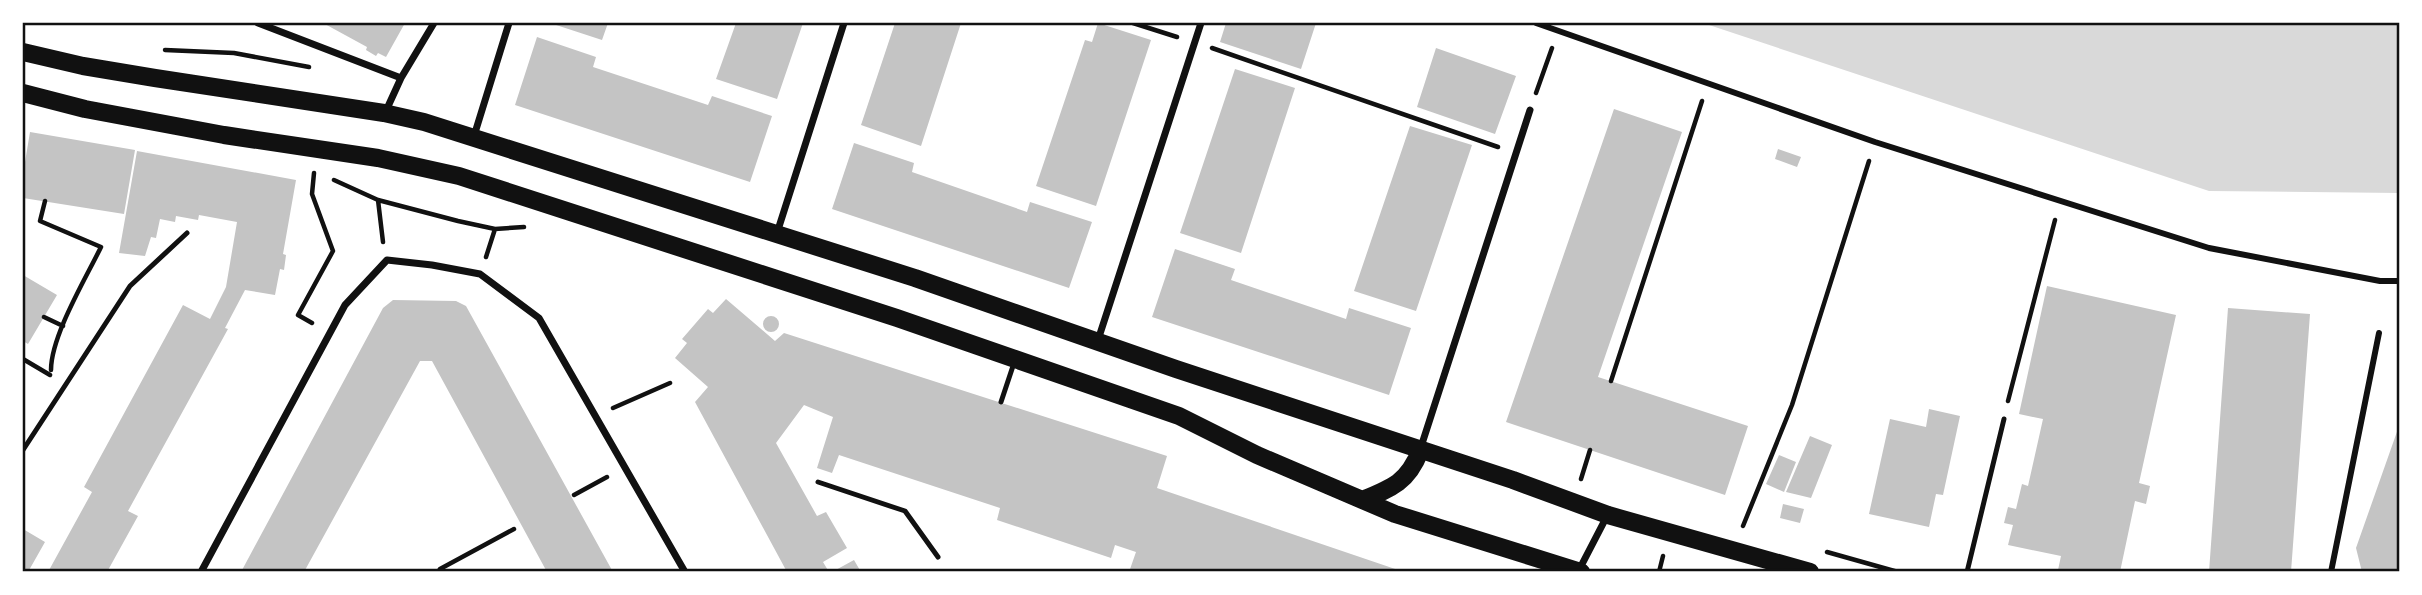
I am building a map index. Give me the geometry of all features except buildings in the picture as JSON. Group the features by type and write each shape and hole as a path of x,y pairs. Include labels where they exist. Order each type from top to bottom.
{"main road":[{"path":"23,52 83,66 384,113 474,137 776,233 1513,480 1608,515 1810,572"},
{"path":"23,93 97,111 224,135 389,160 459,176 897,318 1179,416 1256,455 1395,513 1579,572"},
{"path":"1362,500 1394,488 1413,468 1420,451"}],"street":[{"path":"258,23 401,78"},
{"path":"384,113 401,78 434,23"},
{"path":"474,137 509,23"},
{"path":"776,233 844,23"},
{"path":"1098,341 1201,23"},
{"path":"1536,23 1707,84 1819,120 1875,142 2209,248 2380,281 2399,281"},
{"path":"1420,451 1530,110"},
{"path":"201,572 345,305 387,260 480,274 539,318 685,572"},
{"path":"2331,572 2379,333"},
{"path":"1579,572 1608,515"}],"lane":[{"path":"23,450 130,286 187,233"},
{"path":"1001,402 1015,360"},
{"path":"1967,572 2004,419"},
{"path":"818,482 905,511 938,557"}],"path":[{"path":"1133,23 1194,42"},
{"path":"1530,110 1558,30"},
{"path":"163,50 234,53 284,62"},
{"path":"1229,54 1516,153"},
{"path":"1611,381 1707,84"},
{"path":"1732,551 1792,405 1875,142"},
{"path":"330,333 298,315 333,251 312,194 314,170 378,200 495,229 533,226"},
{"path":"378,200 387,260"},
{"path":"44,386 51,376 51,360 63,326 101,247 40,221 45,201"},
{"path":"2014,376 2060,201"},
{"path":"44,317 63,326"},
{"path":"23,359 51,376"},
{"path":"596,416 670,383"},
{"path":"1581,480 1590,450"},
{"path":"574,495 625,467"},
{"path":"440,571 514,528"}],"shaded area":[{"path":"1703,23 2399,23 2399,193 2209,191"}]}
